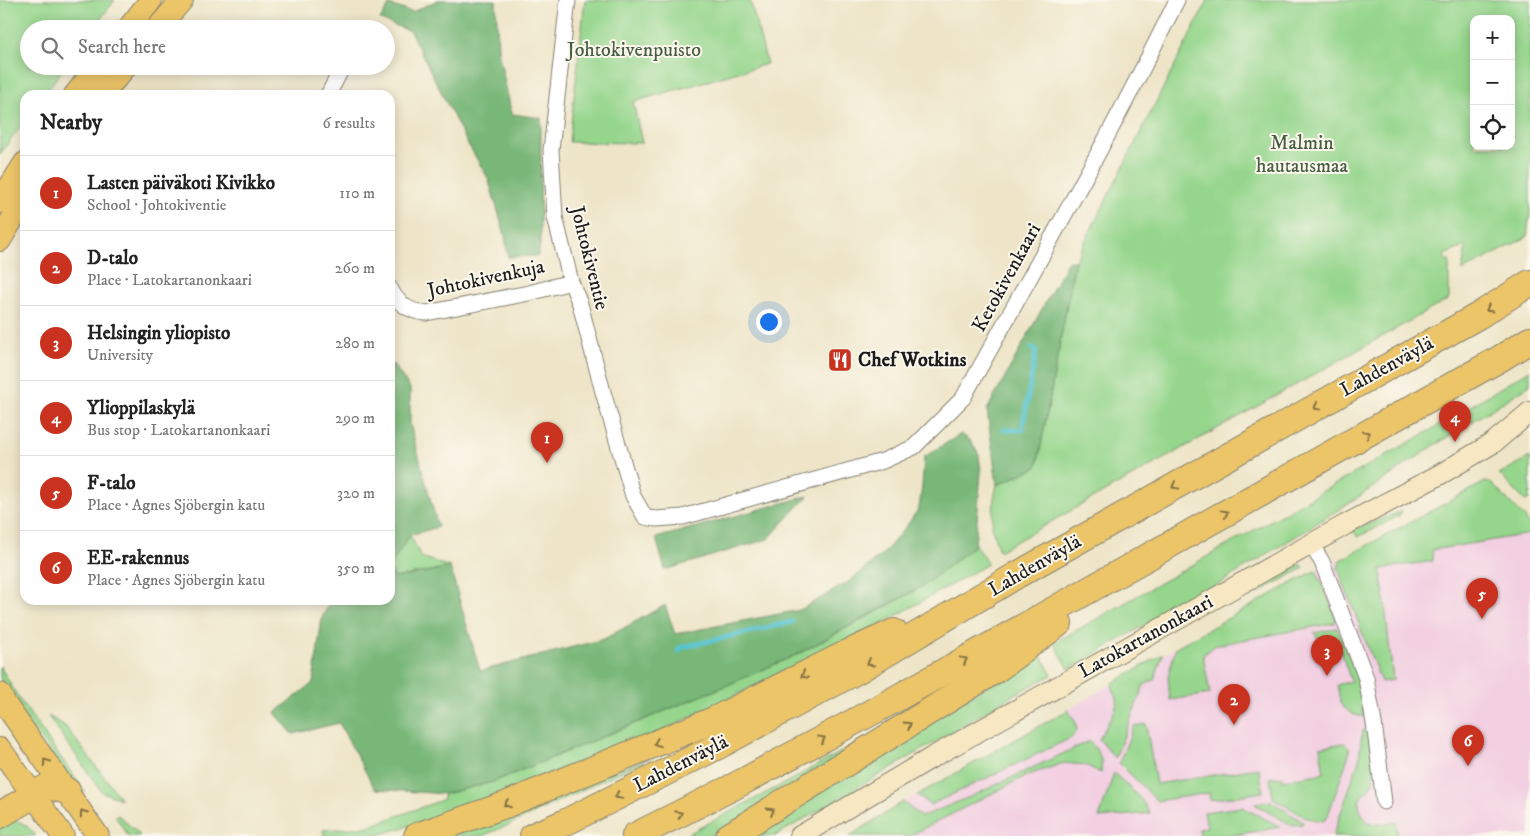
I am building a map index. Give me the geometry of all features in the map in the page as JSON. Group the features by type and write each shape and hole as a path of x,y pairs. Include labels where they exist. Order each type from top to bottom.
{"highway":[{"name":"Lahdenväylä","path":"533,836 564,823 727,742 860,669 1018,575 1478,316 1530,283"},
{"path":"635,836 733,787 866,715 1530,340"},
{"path":"729,836 997,669 1152,554"},
{"path":"417,836 505,805 716,719 848,653 1018,575"},
{"path":"0,815 49,786 67,791"}],"main road":[{"path":"135,20 151,0"},
{"path":"165,20 182,0"},
{"path":"79,90 91,75"},
{"path":"106,90 119,75"},
{"path":"0,202 20,171"},
{"path":"0,240 20,206"},
{"path":"0,694 98,836"},
{"path":"0,749 63,836"}],"street":[{"name":"Johtokiventie","path":"568,0 551,150 555,217 571,282 580,304 602,392 633,496 645,517"},
{"name":"Ketokivenkaari","path":"645,517 656,519 684,517 883,461 914,447 950,413 963,398 1074,198 1151,54 1177,0"},
{"path":"331,90 338,75"},
{"name":"Johtokivenkuja","path":"395,298 415,312 426,313 529,293 571,282"},
{"name":"Latokartanonkaari","path":"800,836 931,758 1311,544 1419,487 1493,443 1530,412"},
{"name":"Latokartanonkaari","path":"1493,443 1530,431"},
{"path":"1311,544 1322,562 1366,678 1374,722 1384,802"}],"shaded area":[{"path":"1530,525 1530,836 850,836 903,802 1316,570 1351,555"}],"green space":[{"path":"0,0 115,0 100,20 20,20 20,75 58,75 48,90 20,90 20,127 0,154"},
{"path":"438,0 496,0 498,51 512,114 541,118 540,245 538,256 508,257 505,235 488,178 465,139 410,31 395,26 395,20 380,20 389,5 412,12"},
{"name":"Johtokivenpuisto","path":"585,0 750,0 767,64 633,102 642,143 569,142"},
{"name":"Malmin hautausmaa","path":"1208,0 1530,0 1530,219 1527,237 1462,271 1466,246 1444,255 1446,261 1449,260 1449,299 999,551 992,529 994,498 997,485 1037,467 1075,261"},
{"path":"1068,261 1075,261 1037,467 997,485 987,410"},
{"path":"395,367 410,388 410,424 438,527 410,535 395,558"},
{"path":"1530,370 1530,385 1432,447 1354,500 1179,609 1178,606 1069,669 1054,643 1424,434"},
{"path":"961,434 971,441 979,455 981,473 975,545 923,586 798,654 493,782 444,794 375,789 339,723 293,734 275,713 313,683 322,618 328,605 395,605 395,578 450,567 480,671 604,639 665,605 675,634 800,610 850,581 885,552 908,524 919,508 924,457"},
{"path":"1530,457 1530,494 1528,495 1530,499 1525,501 1499,474"},
{"path":"1485,482 1491,483 1525,518 1530,526 1530,534 1432,550 1433,561 1381,569 1393,680 1381,682 1338,569 1340,560"},
{"path":"808,496 768,539 665,570 656,538"},
{"path":"1402,511 1399,516 1358,537 1352,530"},
{"path":"410,535 421,557 450,567 395,578 395,558"},
{"path":"975,545 988,564 878,626 656,734 445,816 374,836 324,836 323,830 366,827 442,800 444,794 493,782 798,654 923,586"},
{"path":"1301,564 1304,568 1250,597 1249,592"},
{"path":"1316,570 1336,618 1335,623 1216,645 1203,655 1210,694 1170,700 1168,676 1176,647"},
{"path":"1337,628 1358,679 1364,717 1352,714 1341,705 1337,685 1351,681 1337,641 1322,644 1314,633"},
{"path":"1039,652 1052,675 1017,693 775,836 752,836"},
{"path":"1163,654 1154,680 1144,685 1115,758 1099,739 1116,707 1117,698 1113,690 1113,683"},
{"path":"0,666 18,697 85,792 81,795 16,705 0,678"},
{"path":"1068,710 1075,721 1077,730 1071,738 930,805 917,795"},
{"path":"48,716 65,726 121,799 102,792"},
{"path":"1146,724 1156,784 1259,768 1263,792 1210,800 1209,793 1157,801 1119,763 1134,726"},
{"path":"1369,729 1374,774 1371,785 1360,799 1360,809 1368,822 1381,824 1396,822 1398,836 1333,836 1359,760 1362,731"},
{"path":"862,740 719,836 684,836 787,782"},
{"path":"1090,741 1101,759 1101,773 1085,765 1064,763 1028,775 909,836 850,836 903,802 921,817 972,796"},
{"path":"1344,743 1350,751 1327,818 1323,821 1306,818 1273,798 1270,778 1283,777 1283,780 1324,773 1320,747"},
{"path":"654,756 482,836 442,836"},
{"path":"1114,773 1141,799 1150,813 1099,818"},
{"path":"1271,801 1303,822 1302,824 1291,825 1255,803"},
{"path":"1242,807 1281,827 1228,836 1200,836 1199,829 1207,827 1204,812"},
{"path":"117,814 141,836 128,836 116,817"},
{"path":"14,820 26,826 36,836 0,836 0,828"}],"waterway":[{"path":"1004,430 1022,430 1036,351 1032,348"},
{"path":"679,651 679,648 792,622"}],"place":[{"name":"Chef Wotkins","path":"840,360"},
{"name":"Ylioppilaskylä","path":"1455,442"},
{"name":"Lasten päiväkoti Kivikko","path":"547,463"},
{"name":"F-talo","path":"1482,619"},
{"name":"Helsingin yliopisto","path":"1327,676"},
{"name":"D-talo","path":"1234,725"},
{"name":"EE-rakennus","path":"1468,766"}]}
